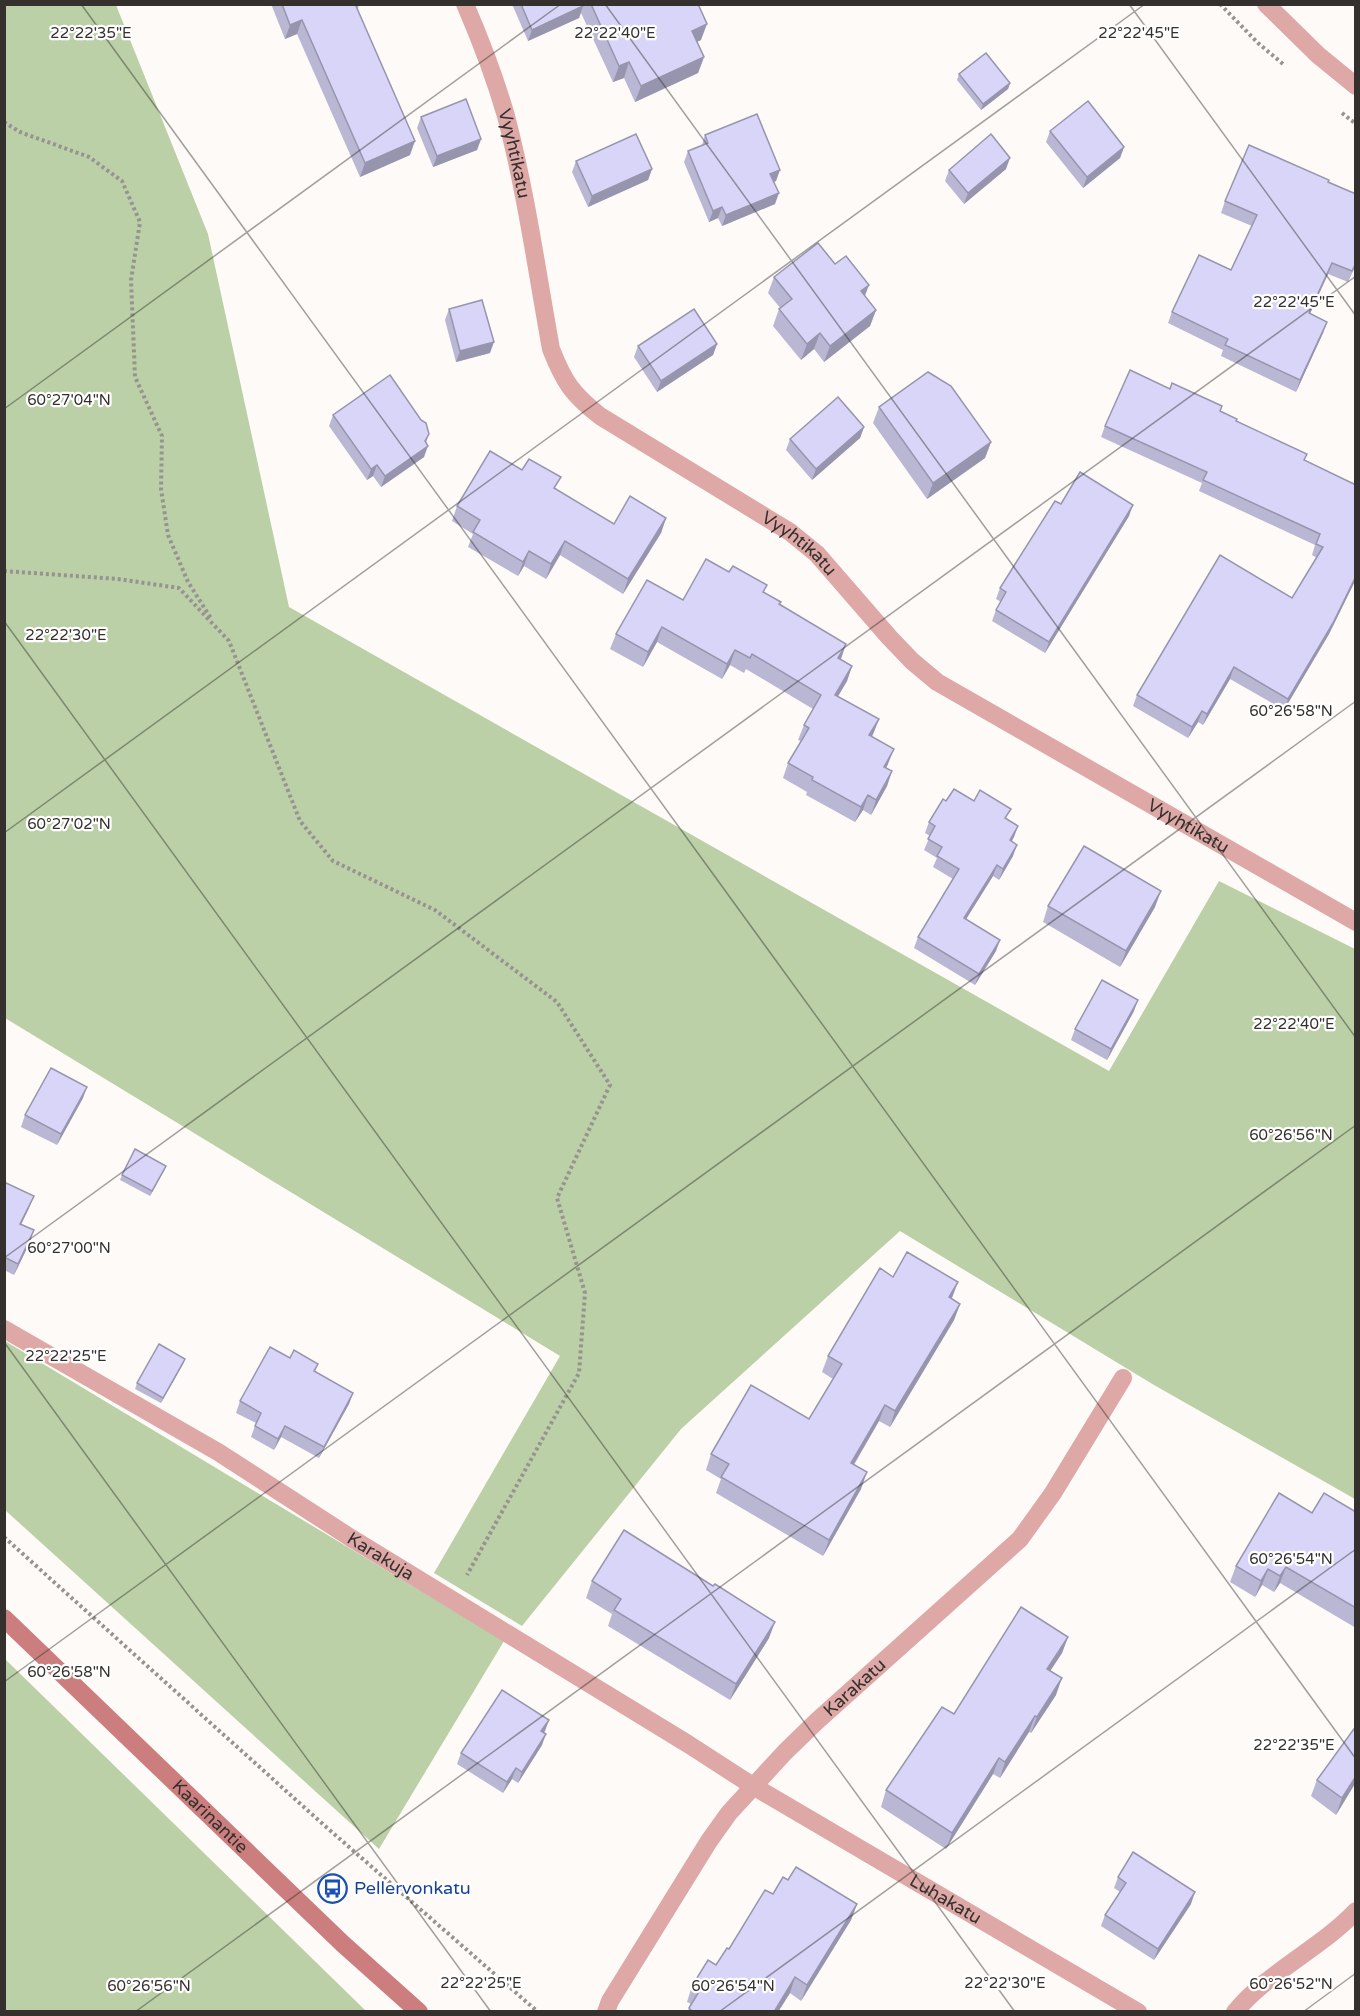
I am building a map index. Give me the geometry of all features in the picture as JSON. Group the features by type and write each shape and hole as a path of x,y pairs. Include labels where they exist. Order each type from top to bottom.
{"main road":[{"name":"Kaarinantie","path":"4,1618 343,1944 419,2012"}],"street":[{"name":"Vyyhtikatu","path":"465,4 492,72 506,117 552,349 562,376 578,399 600,416 790,532 817,554 889,637 937,682 1356,922"},
{"path":"1266,4 1318,56 1356,86"},
{"name":"Karakuja","path":"4,1329 218,1452 351,1538 753,1786"},
{"name":"Karakatu","path":"606,2012 610,2001 709,1841 729,1813 826,1713 1020,1539 1053,1493 1124,1378"},
{"name":"Luhakatu","path":"753,1786 1138,2012"},
{"path":"1235,2012 1263,1985 1324,1940 1356,1911"}],"path":[{"path":"4,122 20,132 89,157 122,181 140,222 131,280 135,376 162,436 161,489 168,535 188,582 217,629"},
{"path":"4,571 118,579 179,588 229,641 300,821 333,861 435,910 557,1002 610,1085 557,1198 585,1293 579,1373 453,1599"},
{"path":"4,1537 325,1826 538,2012"}],"green space":[{"path":"4,5 116,5 208,234 289,607 1109,1071 1219,881 1355,949 1355,1499 1154,1385 900,1231 681,1429 522,1626 434,1573 560,1356 5,1018"},
{"path":"5,1341 504,1641 379,1849 5,1510"},
{"path":"5,1659 366,2011 5,2011"}],"building":[{"path":"282,4 359,4 356,6 415,141 365,163 302,20 290,25"},
{"path":"521,4 582,4 583,6 532,30"},
{"path":"591,4 698,4 707,24 692,31 704,57 641,86 629,62 619,66"},
{"path":"986,53 1010,83 983,104 959,74"},
{"path":"466,99 481,139 437,156 421,117"},
{"path":"1088,101 1124,147 1087,177 1050,131"},
{"path":"757,114 780,170 770,174 779,193 726,215 722,207 713,211 688,151 708,143 705,135"},
{"path":"636,134 652,169 592,196 576,161"},
{"path":"991,134 1010,158 968,193 949,170"},
{"path":"1249,145 1356,194 1356,263 1352,271 1332,263 1309,313 1327,322 1300,380 1225,345 1228,339 1172,312 1199,255 1231,270 1257,215 1225,201"},
{"path":"818,243 835,264 846,256 869,285 861,291 876,310 830,346 820,333 807,344 779,309 792,299 774,277"},
{"path":"482,300 494,342 460,351 449,309"},
{"path":"694,309 717,344 661,381 638,346"},
{"path":"1130,370 1170,389 1172,383 1222,406 1220,411 1237,419 1236,421 1307,454 1304,460 1356,485 1356,576 1333,623 1288,699 1234,667 1207,714 1202,711 1192,727 1137,695 1220,555 1292,598 1323,547 1316,544 1320,534 1203,480 1207,472 1105,426"},
{"path":"928,372 951,386 991,442 933,483 879,407"},
{"path":"390,375 421,420 426,423 429,434 425,441 428,446 385,476 377,465 371,469 333,415"},
{"path":"838,397 864,427 816,469 790,439"},
{"path":"490,451 522,470 529,459 561,477 554,488 614,524 630,496 666,518 628,579 565,541 551,564 529,551 523,562 473,532 480,520 457,506"},
{"path":"1080,472 1133,505 1049,642 996,610 1006,592 1000,588 1055,501 1061,504"},
{"path":"706,559 729,572 733,566 767,585 763,592 781,602 779,604 846,644 838,658 852,666 835,695 879,719 869,735 894,749 884,767 892,771 876,800 868,795 861,807 812,780 813,777 788,763 809,728 804,725 821,695 752,654 750,658 735,650 727,664 662,627 648,652 616,634 647,580 683,600"},
{"path":"954,789 974,801 980,790 1011,809 1005,818 1018,826 1010,840 1017,845 1003,869 997,865 964,918 1000,940 979,974 918,937 959,869 937,856 942,847 928,839 935,826 929,822 943,799 946,801"},
{"path":"1084,846 1161,891 1126,951 1048,906"},
{"path":"1102,980 1138,1000 1111,1049 1075,1029"},
{"path":"51,1068 87,1087 61,1134 25,1115"},
{"path":"135,1149 166,1166 152,1191 122,1175"},
{"path":"4,1182 34,1196 20,1224 34,1230 18,1264 4,1257"},
{"path":"907,1252 958,1282 949,1297 960,1304 895,1411 885,1405 851,1463 867,1472 829,1540 721,1477 729,1464 711,1454 751,1385 809,1419 842,1364 828,1356 880,1268 893,1277"},
{"path":"159,1344 185,1359 163,1398 137,1383"},
{"path":"270,1347 290,1358 294,1350 318,1364 314,1371 353,1393 324,1447 285,1426 278,1439 255,1426 261,1413 240,1401"},
{"path":"1279,1493 1312,1513 1324,1493 1356,1512 1356,1608 1286,1567 1280,1576 1268,1569 1261,1581 1236,1566"},
{"path":"624,1530 775,1622 736,1684 614,1610 621,1599 592,1581"},
{"path":"1021,1607 1068,1637 1047,1669 1062,1678 1005,1762 999,1758 952,1833 886,1790 942,1707 954,1714"},
{"path":"502,1690 549,1720 541,1731 546,1734 522,1772 516,1768 507,1782 461,1753"},
{"path":"1356,1726 1356,1776 1342,1798 1317,1780"},
{"path":"1133,1852 1195,1892 1158,1949 1105,1915 1126,1883 1118,1877"},
{"path":"796,1867 857,1904 807,1985 795,1977 774,2012 693,2012 689,2008 700,1990 692,1986 708,1960 716,1965 727,1948 729,1949 765,1890 773,1894 783,1877 788,1880"}],"place":[{"name":"Pellervonkatu","path":"333,1888"}]}
